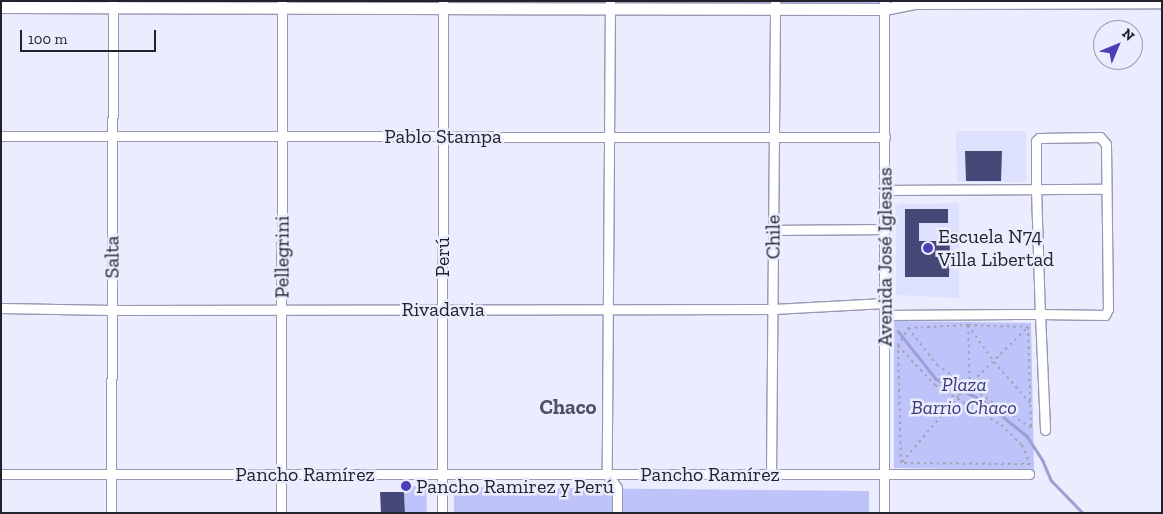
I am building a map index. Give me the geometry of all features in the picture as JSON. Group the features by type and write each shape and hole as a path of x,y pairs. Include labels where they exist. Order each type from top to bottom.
{"main road":[{"path":"1,7 113,4 884,5 914,3 1162,2"}],"street":[{"name":"Salta","path":"111,513 113,4"},
{"name":"Pellegrini","path":"282,5 282,513"},
{"name":"Perú","path":"442,513 443,5"},
{"path":"610,5 607,474 616,488 617,513"},
{"name":"Chile","path":"772,474 775,5"},
{"name":"Avenida José Iglesias","path":"884,5 884,513"},
{"name":"Pablo Stampa","path":"1,136 885,136"},
{"path":"885,316 1040,314 1105,315 1108,309 1106,144 1100,137 1039,138 1036,141 1036,188 1040,314 1045,430"},
{"path":"885,190 1106,189"},
{"path":"774,230 885,229"},
{"name":"Rivadavia","path":"1,308 112,310 773,309 885,303"},
{"name":"Pancho Ramírez","path":"1,474 1029,474"}],"path":[{"path":"908,328 968,325 1028,327"},
{"path":"968,325 994,362 1030,403"},
{"path":"968,325 970,386"},
{"path":"902,463 958,396 1028,327"},
{"path":"908,328 937,364 1030,428 1028,327"},
{"path":"902,463 898,346 908,328"},
{"path":"898,346 935,385 958,396 1001,425 1022,445 1030,464 902,463"}],"shaded area":[{"path":"956,131 1026,131 1026,182 957,182"},
{"path":"959,203 959,298 896,295 896,207 899,204"}],"green space":[{"path":"285,1 439,1 439,4 285,4"},
{"path":"448,1 606,1 606,4 448,4"},
{"path":"615,1 770,1 770,4 615,5"},
{"path":"780,1 879,1 879,5 780,4"},
{"name":"Plaza Barrio Chaco","path":"894,321 1031,323 1034,470 894,468"},
{"path":"404,486 426,486 427,513 405,513"},
{"path":"454,487 869,491 869,513 454,513"}],"building":[{"path":"965,151 1002,151 1001,181 966,181"},
{"name":"Escuela N74 Villa Libertad","path":"905,209 948,209 948,223 919,223 919,241 950,241 949,277 905,277"},
{"path":"380,492 404,492 405,513 381,513"}],"waterway":[{"path":"898,331 936,379 981,399 1027,436 1043,461 1051,480 1083,513"}],"place":[{"name":"Escuela N74 Villa Libertad","path":"928,248"},
{"name":"Pancho Ramirez y Perú","path":"406,486"}],"district":[{"name":"Chaco","path":"568,407"}]}
